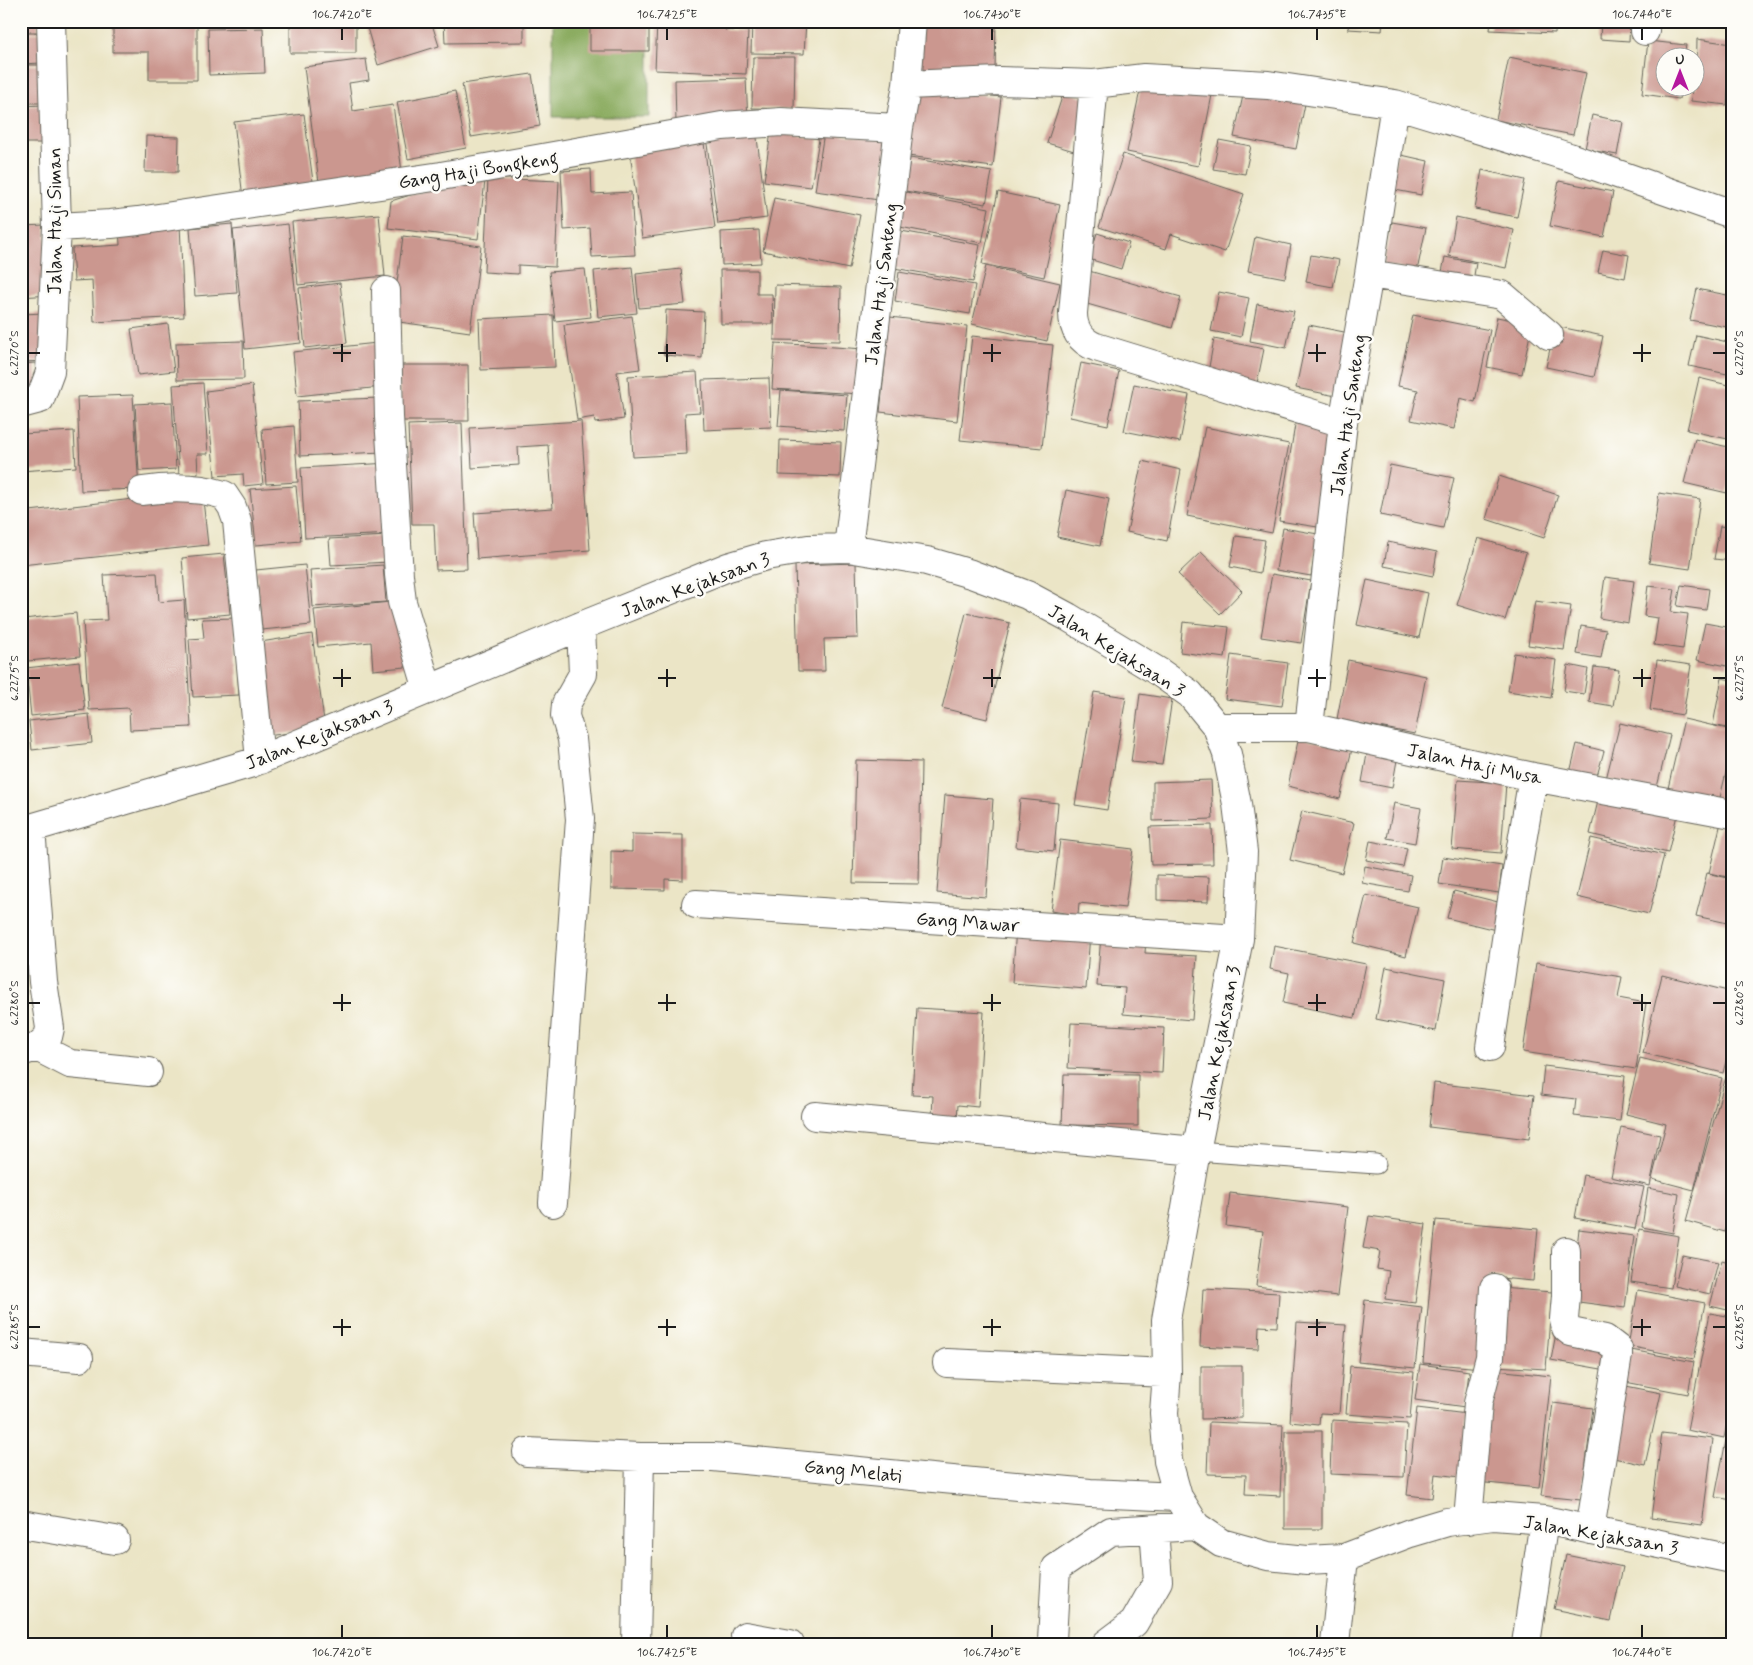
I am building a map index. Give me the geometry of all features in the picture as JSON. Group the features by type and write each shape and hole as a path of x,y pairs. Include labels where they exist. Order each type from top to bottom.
{"street":[{"name":"Jalan Haji Siman","path":"21,404 40,399 50,372 57,227 51,21"},
{"name":"Jalan Haji Santeng","path":"848,548 899,128 907,85 912,21"},
{"path":"907,85 999,81 1094,84 1144,78 1260,85 1395,104 1578,160 1732,214"},
{"path":"1094,84 1073,313 1073,320 1081,338 1086,343 1096,347 1342,423"},
{"name":"Jalan Haji Santeng","path":"1309,726 1342,423 1395,104"},
{"name":"Gang Haji Bongkeng","path":"57,227 138,221 421,179 722,126 781,122 899,128"},
{"path":"1368,274 1502,294 1549,335"},
{"path":"386,291 389,417 399,575 402,602 428,690"},
{"path":"142,491 157,489 208,490 224,495 232,507 237,521 260,760"},
{"name":"Jalan Kejaksaan 3","path":"26,828 260,760 581,626 728,567 766,556 808,548 848,548 927,561 971,574 1027,595 1068,617 1159,672 1190,694 1217,726 1228,754 1243,852 1239,939 1196,1151 1166,1320 1167,1373 1164,1413 1168,1461 1178,1497 1196,1526 1221,1543 1268,1556 1308,1560 1344,1558 1410,1533 1447,1522 1493,1516 1544,1520 1732,1559"},
{"path":"553,1203 580,819 572,740 565,716 566,704 583,674 581,626"},
{"name":"Jalan Haji Musa","path":"1217,726 1309,726 1533,776 1732,814"},
{"path":"1490,1047 1533,776"},
{"path":"26,828 50,1028 48,1037 29,1050"},
{"name":"Gang Mawar","path":"696,904 1239,939"},
{"path":"29,1050 70,1064 148,1072"},
{"path":"815,1116 1196,1151"},
{"path":"1566,1251 1564,1319 1566,1328 1571,1332 1599,1337 1609,1341 1618,1349 1590,1530"},
{"path":"1468,1520 1478,1403 1490,1357 1494,1288"},
{"path":"21,1353 79,1358"},
{"path":"947,1363 1167,1373"},
{"name":"Gang Melati","path":"527,1452 640,1457 713,1457 1090,1493 1178,1497"},
{"path":"636,1644 640,1457"},
{"path":"1526,1644 1544,1520"},
{"path":"21,1524 115,1540"},
{"path":"1054,1644 1052,1640 1056,1568 1111,1531 1196,1526"},
{"path":"1106,1644 1134,1623 1158,1581 1154,1529"},
{"path":"1335,1644 1344,1558"},
{"path":"745,1636 790,1644"}],"lane":[{"path":"1196,1151 1376,1164"}],"green space":[{"path":"553,21 649,21 649,117 553,117"}],"building":[{"path":"21,21 38,21 38,32 21,32"},
{"path":"113,21 197,21 197,80 149,80 149,52 113,52"},
{"path":"290,21 356,21 356,53 290,53"},
{"path":"365,21 431,21 439,46 378,65"},
{"path":"444,21 524,21 524,42 445,43"},
{"path":"590,21 649,21 649,51 590,51"},
{"path":"657,21 725,21 725,30 748,31 746,74 655,70"},
{"path":"752,21 806,21 804,54 751,53"},
{"path":"919,21 996,21 995,70 919,70"},
{"path":"1349,21 1383,21 1382,31 1348,29"},
{"path":"1491,21 1556,21 1555,33 1490,30"},
{"path":"1601,21 1630,21 1629,41 1600,39"},
{"path":"1673,21 1728,21 1727,26 1673,23"},
{"path":"263,28 265,73 209,75 208,29"},
{"path":"21,33 40,33 41,63 21,64"},
{"path":"1697,39 1732,44 1727,105 1691,101 1691,98 1706,98 1706,48 1697,48"},
{"path":"1648,41 1686,45 1686,48 1656,48 1656,96 1642,94"},
{"path":"753,57 795,57 794,109 752,108"},
{"path":"1509,57 1586,73 1573,135 1496,120"},
{"path":"366,59 369,80 349,83 353,111 393,105 403,179 320,190 304,67"},
{"path":"21,65 42,65 42,103 21,103"},
{"path":"532,74 540,126 471,137 462,84"},
{"path":"746,78 748,122 676,124 675,80"},
{"path":"1142,81 1212,95 1198,166 1127,152"},
{"path":"916,87 1001,97 993,167 908,156"},
{"path":"455,91 466,148 408,159 397,102"},
{"path":"1064,91 1090,100 1074,151 1047,143"},
{"path":"1244,91 1305,104 1296,149 1234,137"},
{"path":"44,105 44,143 21,143 21,106"},
{"path":"304,114 314,189 243,198 234,122"},
{"path":"1592,115 1623,122 1617,155 1585,149"},
{"path":"756,130 767,218 718,224 706,137"},
{"path":"771,131 819,139 811,187 764,181"},
{"path":"824,132 888,141 879,200 815,191"},
{"path":"146,136 179,137 178,172 145,172"},
{"path":"1219,140 1251,146 1245,174 1213,169"},
{"path":"704,143 715,228 642,238 630,153"},
{"path":"1123,154 1244,194 1225,252 1171,234 1166,249 1099,227"},
{"path":"1397,154 1428,161 1421,195 1390,189"},
{"path":"910,158 992,172 986,204 905,191"},
{"path":"591,169 592,194 631,192 635,255 592,257 590,228 564,230 561,171"},
{"path":"1482,170 1525,180 1517,217 1475,209"},
{"path":"488,178 559,181 555,267 518,265 518,274 484,272"},
{"path":"462,179 485,181 478,239 388,228 391,201"},
{"path":"1559,181 1613,192 1604,237 1550,226"},
{"path":"906,192 989,208 982,243 900,227"},
{"path":"998,192 1060,205 1044,277 982,264"},
{"path":"774,198 860,215 849,269 763,251"},
{"path":"379,214 385,276 298,285 292,222"},
{"path":"1456,217 1514,230 1506,268 1449,256"},
{"path":"1392,222 1426,228 1417,271 1383,265"},
{"path":"180,224 184,317 94,322 92,280 74,281 72,248 120,245 119,228"},
{"path":"232,224 237,293 195,296 190,228"},
{"path":"288,224 301,343 245,349 233,230"},
{"path":"45,225 50,295 21,297 21,226"},
{"path":"759,230 761,263 722,265 721,232"},
{"path":"901,231 980,245 973,282 894,268"},
{"path":"1097,233 1129,243 1121,269 1089,259"},
{"path":"403,236 481,246 470,332 392,321"},
{"path":"1255,237 1291,245 1285,278 1248,271"},
{"path":"1603,250 1629,255 1625,278 1598,272"},
{"path":"1311,255 1339,260 1333,287 1306,282"},
{"path":"1445,257 1476,263 1472,288 1440,282"},
{"path":"986,266 1060,283 1047,341 972,324"},
{"path":"632,267 637,313 598,317 594,271"},
{"path":"585,269 591,317 555,321 549,272"},
{"path":"681,269 685,304 639,308 636,274"},
{"path":"720,270 757,270 757,294 772,294 773,324 721,324"},
{"path":"1089,271 1181,297 1172,328 1080,302"},
{"path":"899,272 975,285 970,314 895,301"},
{"path":"340,283 347,343 305,348 299,288"},
{"path":"775,285 841,287 840,341 774,340"},
{"path":"1697,289 1732,296 1732,328 1690,320"},
{"path":"1219,292 1249,298 1241,337 1211,331"},
{"path":"1257,304 1294,311 1286,348 1250,341"},
{"path":"666,310 704,312 702,358 664,355"},
{"path":"45,313 48,361 21,362 21,314"},
{"path":"553,315 555,367 481,370 479,319"},
{"path":"1413,315 1490,330 1475,402 1460,398 1454,429 1411,420 1418,390 1398,386"},
{"path":"632,316 640,369 617,372 624,419 595,423 594,417 577,420 564,325"},
{"path":"890,317 967,326 957,421 880,412"},
{"path":"1497,317 1532,324 1522,374 1487,367"},
{"path":"168,324 174,371 138,375 131,329"},
{"path":"1309,325 1354,334 1341,397 1296,388"},
{"path":"1555,326 1603,336 1594,377 1546,367"},
{"path":"1696,335 1732,343 1732,356 1727,374 1689,366"},
{"path":"972,336 1053,345 1042,448 960,440"},
{"path":"1214,339 1264,349 1256,388 1207,378"},
{"path":"243,341 244,379 177,380 176,343"},
{"path":"377,343 381,387 297,396 293,352"},
{"path":"775,343 864,349 861,394 772,389"},
{"path":"35,363 38,398 21,399 21,364"},
{"path":"1081,363 1119,371 1108,425 1070,417"},
{"path":"399,365 468,365 469,421 400,421"},
{"path":"697,372 700,412 685,413 687,454 633,457 628,376"},
{"path":"769,378 771,427 704,430 702,380"},
{"path":"1699,378 1732,386 1732,440 1687,430"},
{"path":"203,383 208,454 197,454 198,474 179,475 173,385"},
{"path":"1134,384 1189,395 1180,442 1124,431"},
{"path":"252,385 263,484 244,486 243,474 215,476 206,391"},
{"path":"781,390 847,395 844,431 778,426"},
{"path":"133,395 139,489 81,491 77,397"},
{"path":"380,398 382,452 300,456 298,401"},
{"path":"172,402 176,469 139,471 135,404"},
{"path":"1296,419 1341,426 1324,528 1279,521"},
{"path":"581,421 590,550 477,559 474,513 553,508 548,445 518,447 519,465 472,468 470,428"},
{"path":"462,423 467,569 436,570 434,524 412,524 408,425"},
{"path":"294,426 298,482 266,484 262,429"},
{"path":"1205,427 1289,444 1272,533 1187,516"},
{"path":"74,431 76,467 21,471 21,434"},
{"path":"1695,439 1732,448 1732,473 1727,493 1684,483"},
{"path":"780,440 841,442 840,477 779,475"},
{"path":"1142,461 1181,470 1167,541 1127,532"},
{"path":"390,463 394,534 305,538 301,468"},
{"path":"1390,465 1454,478 1443,528 1380,515"},
{"path":"1499,476 1558,495 1544,538 1486,519"},
{"path":"296,486 301,541 256,545 250,489"},
{"path":"1066,490 1109,499 1100,546 1057,537"},
{"path":"202,491 208,545 21,565 21,512"},
{"path":"1659,493 1700,499 1690,569 1649,563"},
{"path":"1720,526 1732,528 1732,561 1714,559"},
{"path":"1283,528 1318,534 1311,576 1276,570"},
{"path":"388,536 390,562 331,565 329,539"},
{"path":"1236,536 1265,540 1260,573 1230,567"},
{"path":"1478,538 1526,553 1505,620 1457,605"},
{"path":"1388,542 1437,552 1433,576 1384,566"},
{"path":"1201,552 1242,591 1220,614 1178,574"},
{"path":"224,554 230,614 187,618 182,558"},
{"path":"856,563 858,638 824,639 825,671 798,671 795,565"},
{"path":"305,565 311,625 262,630 256,570"},
{"path":"383,565 386,602 313,607 310,570"},
{"path":"157,573 159,602 184,600 191,727 130,730 129,708 89,710 83,621 107,620 104,575"},
{"path":"1272,574 1311,581 1301,643 1261,637"},
{"path":"1605,577 1634,581 1628,623 1599,618"},
{"path":"1367,580 1428,593 1419,638 1357,625"},
{"path":"1681,585 1709,589 1706,610 1677,606"},
{"path":"1648,586 1675,589 1671,612 1688,614 1683,649 1654,645 1658,618 1644,616"},
{"path":"399,601 406,667 373,670 371,642 318,647 314,610"},
{"path":"1535,601 1571,606 1564,650 1528,645"},
{"path":"76,613 80,656 28,661 24,619"},
{"path":"966,613 1010,623 987,719 942,708"},
{"path":"234,618 239,695 193,697 189,639 204,638 202,619"},
{"path":"1183,622 1229,627 1225,658 1180,652"},
{"path":"1705,623 1732,628 1732,643 1727,666 1697,660"},
{"path":"1581,626 1606,630 1601,658 1577,654"},
{"path":"312,634 325,728 267,736 254,643"},
{"path":"1514,653 1556,660 1551,698 1508,691"},
{"path":"1231,655 1288,663 1282,706 1225,699"},
{"path":"1348,660 1426,676 1415,734 1337,719"},
{"path":"1657,660 1691,665 1683,715 1650,710"},
{"path":"79,662 85,710 31,716 26,668"},
{"path":"1568,665 1588,669 1584,694 1564,691"},
{"path":"1594,667 1619,670 1613,706 1589,702"},
{"path":"1722,678 1732,680 1732,729 1713,725"},
{"path":"1094,692 1126,697 1107,810 1075,805"},
{"path":"1140,694 1172,699 1162,765 1131,762"},
{"path":"89,714 92,743 32,750 29,721"},
{"path":"1684,719 1732,730 1732,748 1717,810 1666,797"},
{"path":"1620,723 1670,735 1656,791 1606,779"},
{"path":"1299,737 1352,749 1340,799 1288,786"},
{"path":"1369,743 1399,749 1392,788 1362,782"},
{"path":"1577,744 1604,751 1595,783 1569,777"},
{"path":"856,760 921,762 919,884 853,883"},
{"path":"1211,780 1213,819 1153,821 1153,782"},
{"path":"1458,780 1506,783 1501,853 1452,849"},
{"path":"945,795 993,799 986,897 937,893"},
{"path":"1599,797 1677,815 1668,853 1590,834"},
{"path":"1020,799 1058,803 1054,851 1016,847"},
{"path":"1394,803 1421,808 1415,843 1387,838"},
{"path":"1302,811 1354,823 1342,873 1290,860"},
{"path":"1723,814 1732,816 1732,878 1709,873"},
{"path":"1212,825 1213,864 1151,865 1149,827"},
{"path":"632,834 683,835 683,880 665,879 665,890 611,889 611,851 632,852"},
{"path":"1591,838 1664,855 1649,914 1577,897"},
{"path":"1060,840 1133,849 1125,908 1079,903 1078,915 1051,911"},
{"path":"1370,841 1407,848 1403,867 1366,860"},
{"path":"1443,857 1502,866 1499,893 1439,884"},
{"path":"1365,866 1411,875 1408,891 1362,883"},
{"path":"1707,873 1732,879 1732,924 1696,916"},
{"path":"1157,875 1209,877 1208,902 1157,900"},
{"path":"1454,891 1510,905 1504,932 1447,918"},
{"path":"1366,895 1418,907 1406,956 1354,943"},
{"path":"1016,928 1090,933 1086,989 1012,983"},
{"path":"1101,935 1146,939 1145,953 1197,956 1192,1020 1123,1014 1125,988 1097,986"},
{"path":"1274,946 1366,964 1355,1018 1283,1003 1289,973 1270,969"},
{"path":"1536,963 1622,977 1618,998 1646,1003 1636,1069 1523,1052"},
{"path":"1386,967 1445,979 1436,1031 1376,1019"},
{"path":"1662,975 1732,992 1732,1037 1723,1073 1643,1053"},
{"path":"917,1008 984,1012 978,1107 958,1105 957,1118 932,1116 933,1096 912,1095"},
{"path":"1071,1023 1164,1028 1162,1073 1068,1068"},
{"path":"1640,1058 1722,1078 1694,1190 1652,1179 1666,1124 1626,1114"},
{"path":"1544,1066 1625,1076 1620,1121 1574,1116 1576,1099 1541,1095"},
{"path":"1727,1073 1732,1074 1732,1209 1725,1232 1686,1221"},
{"path":"1064,1074 1138,1075 1138,1126 1062,1125"},
{"path":"1434,1083 1534,1095 1529,1139 1429,1127"},
{"path":"1621,1127 1660,1135 1650,1186 1611,1177"},
{"path":"1583,1175 1644,1187 1635,1229 1575,1218"},
{"path":"1648,1188 1679,1194 1673,1233 1642,1227"},
{"path":"1230,1193 1348,1207 1337,1296 1256,1286 1263,1231 1226,1226"},
{"path":"1369,1216 1426,1224 1415,1303 1385,1299 1389,1271 1377,1269 1380,1251 1363,1248"},
{"path":"1436,1220 1538,1229 1533,1281 1489,1277 1482,1368 1423,1363"},
{"path":"1579,1229 1634,1236 1625,1308 1571,1301"},
{"path":"1639,1229 1679,1236 1671,1288 1631,1282"},
{"path":"1682,1255 1718,1262 1710,1294 1675,1286"},
{"path":"1722,1260 1732,1263 1732,1311 1710,1306"},
{"path":"1500,1288 1552,1292 1546,1369 1494,1366"},
{"path":"1203,1289 1279,1293 1277,1327 1259,1326 1258,1349 1200,1346"},
{"path":"1638,1290 1705,1303 1694,1359 1628,1346"},
{"path":"1365,1300 1422,1307 1415,1368 1358,1362"},
{"path":"1710,1313 1732,1317 1732,1399 1724,1438 1687,1430"},
{"path":"1297,1322 1346,1325 1339,1414 1320,1413 1319,1425 1290,1422"},
{"path":"1556,1333 1606,1341 1601,1369 1551,1360"},
{"path":"1626,1349 1694,1362 1688,1394 1620,1381"},
{"path":"1420,1364 1469,1371 1465,1407 1415,1400"},
{"path":"1201,1366 1242,1366 1242,1418 1201,1419"},
{"path":"1350,1366 1414,1372 1410,1419 1346,1414"},
{"path":"1496,1370 1551,1376 1539,1488 1476,1482 1482,1416 1491,1417"},
{"path":"1621,1385 1661,1393 1645,1465 1605,1456"},
{"path":"1553,1403 1593,1408 1581,1500 1541,1496"},
{"path":"1417,1408 1467,1414 1460,1477 1435,1474 1432,1498 1407,1495"},
{"path":"1332,1420 1407,1424 1404,1477 1330,1474"},
{"path":"1209,1422 1283,1425 1280,1496 1245,1494 1246,1475 1207,1474"},
{"path":"1728,1430 1732,1431 1732,1500 1715,1497"},
{"path":"1285,1431 1322,1431 1322,1529 1285,1529"},
{"path":"1662,1433 1713,1439 1702,1525 1651,1518"},
{"path":"1566,1555 1623,1567 1611,1621 1554,1609"}]}
